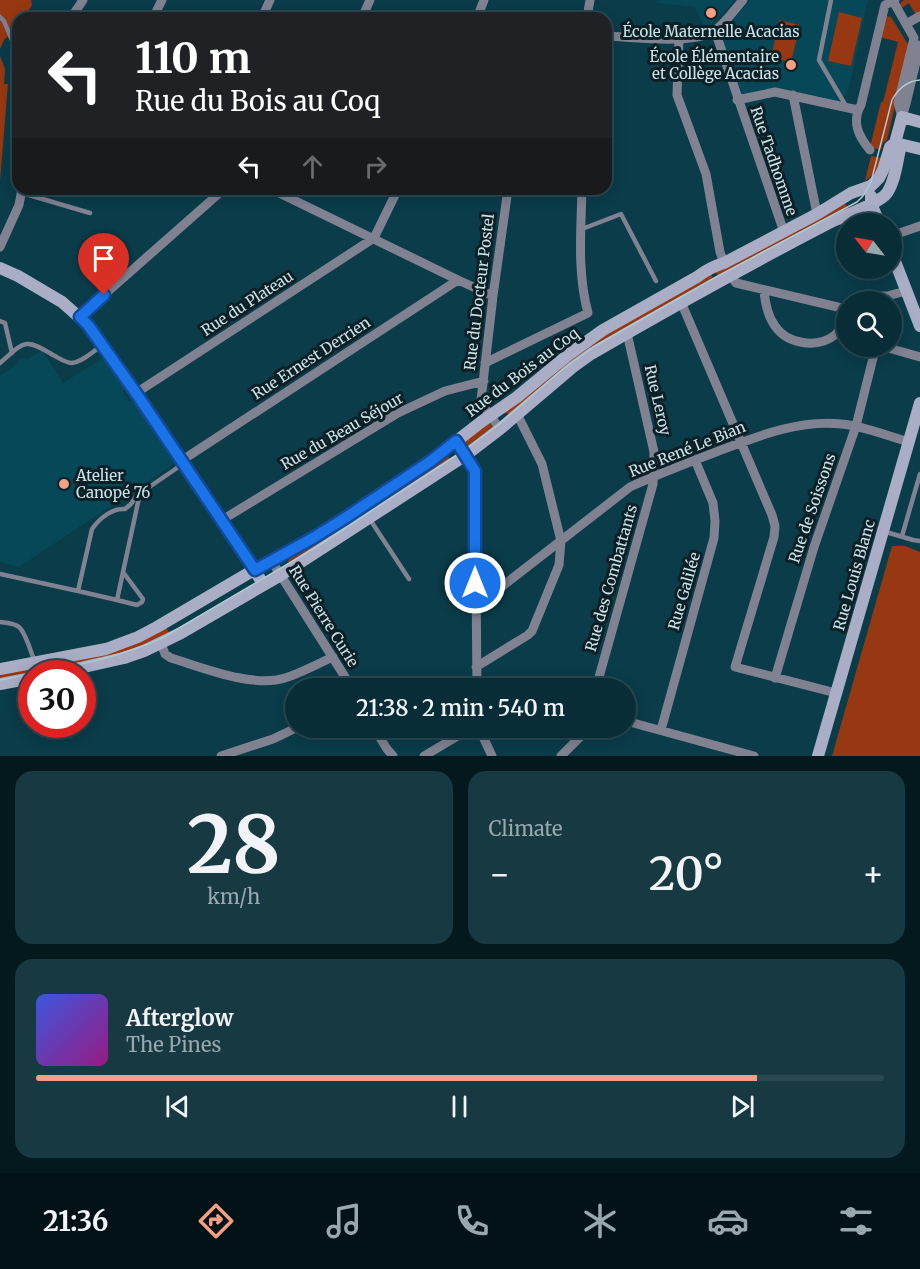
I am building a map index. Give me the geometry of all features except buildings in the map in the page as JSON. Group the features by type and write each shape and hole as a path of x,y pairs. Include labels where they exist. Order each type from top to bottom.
{"main road":[{"path":"875,213 871,204 871,186 882,174 890,147 895,143 902,117 920,122"},
{"path":"895,143 920,149"},
{"name":"Rue du Bois au Coq","path":"96,664 124,658 161,644 281,575 466,455 591,354 730,275 833,221 871,204 886,194 893,178 900,149 895,143"},
{"name":"Rue du Bois au Coq","path":"46,660 106,649 138,637 313,538 431,461 517,398 568,355 603,330 716,265 724,263 817,214 851,193 871,186"},
{"path":"0,268 62,302 88,325 264,585"},
{"path":"902,279 920,326"},
{"name":"Rue Louis Blanc","path":"818,756 920,403"},
{"name":"Rue du Bois au Coq","path":"0,669 18,665"},
{"path":"0,684 18,681"}],"street":[{"path":"612,36 698,38 715,31 743,0"},
{"path":"870,150 856,128 858,109 861,105 885,5 894,1 914,38 898,103 902,117"},
{"path":"906,24 920,16"},
{"name":"Rue Tadhomme","path":"715,31 783,232"},
{"path":"678,39 677,95 706,174 724,263"},
{"path":"902,117 920,45"},
{"path":"737,100 775,92 853,110 858,109"},
{"path":"793,95 817,214"},
{"path":"0,247 21,195"},
{"path":"80,317 217,195"},
{"path":"292,195 493,296"},
{"path":"374,238 395,195"},
{"name":"Rue du Docteur Postel","path":"500,429 484,408 482,400 507,195"},
{"path":"485,363 588,313 582,293 580,270 582,195"},
{"path":"902,232 920,226"},
{"name":"Rue du Plateau","path":"136,393 374,238"},
{"path":"730,275 735,283 836,307"},
{"name":"Rue Ernest Derrien","path":"181,461 458,280"},
{"path":"764,290 766,307 773,324 780,333 800,342 812,343 822,341 836,333"},
{"path":"902,293 906,291"},
{"path":"681,302 775,526 774,537 735,667 836,693"},
{"name":"Rue Leroy","path":"627,333 654,452 654,476"},
{"path":"902,352 920,357"},
{"name":"Rue de Soissons","path":"775,678 814,547 856,426 873,357"},
{"name":"Rue du Beau Séjour","path":"222,520 398,413 445,391 484,381"},
{"path":"476,667 532,632 559,565 561,541 542,464 517,414"},
{"name":"Rue René Le Bian","path":"475,605 630,487 740,443 785,428 818,423 856,426 909,442"},
{"path":"456,441 475,471 477,678"},
{"name":"Rue Galilée","path":"661,730 714,538 713,503 695,460"},
{"name":"Rue des Combattants","path":"599,678 654,476"},
{"name":"Rue Pierre Curie","path":"271,560 346,678"},
{"path":"161,644 165,654 171,658 246,680 267,682 285,678 333,657"},
{"path":"636,724 754,756"},
{"path":"221,756 285,733"},
{"path":"380,738 393,756"},
{"path":"424,756 454,738"},
{"path":"484,738 492,756"},
{"path":"561,756 579,738"}],"lane":[{"path":"831,0 819,60 847,108"},
{"path":"0,17 12,40"},
{"path":"34,195 90,213"},
{"path":"581,229 621,214 656,281"},
{"path":"0,321 4,323 12,352"},
{"path":"0,363 21,345 39,346 64,361 72,363 79,361 102,345"},
{"path":"78,591 92,529 97,522 117,508 125,509 136,496 177,468 181,461"},
{"path":"902,536 920,474"},
{"path":"117,600 140,493"},
{"path":"369,518 409,579"},
{"path":"883,531 920,541"},
{"path":"0,574 137,605 142,602 142,599 123,572"},
{"path":"0,622 21,628 34,660"}],"shaded area":[{"path":"0,0 31,0 32,5 28,12 12,12 12,34 5,39 0,49"},
{"name":"École Maternelle Acacias","path":"657,0 735,0 705,29 695,7 656,3"},
{"name":"École Élémentaire et Collège Acacias","path":"750,0 868,0 848,92 838,102 774,88 741,95 720,38 722,32"},
{"path":"904,0 920,0 920,22 909,3 900,9 899,4"},
{"path":"839,12 862,18 851,66 828,61"},
{"path":"886,16 891,17 909,46 887,140 883,143 881,150 870,147 898,42 880,37"},
{"path":"779,20 800,25 791,62 771,58"},
{"path":"0,56 5,69 4,84 8,84 0,181"},
{"path":"871,156 882,158 876,172 865,181"},
{"path":"843,200 849,210 836,213 836,217 719,278 714,269"},
{"path":"709,271 714,280 602,344 510,417 503,410 569,357"},
{"path":"42,350 63,383 104,357 124,387 123,392 129,401 134,402 174,464 19,567 0,562 0,376 19,362 20,358 28,359"},
{"path":"489,423 493,427 467,447 464,442"},
{"path":"445,452 451,461 291,565 285,556"},
{"path":"892,546 905,546 920,552 920,756 832,756"},
{"path":"165,625 171,636 157,643 96,661 62,660"},
{"path":"18,669 18,678 0,682 0,672"}],"tram line":[{"path":"0,680 104,658 164,637 318,546 463,451 498,425 563,369 595,346 716,277 857,202 871,182 892,100 903,86 920,80"}],"place":[{"name":"École Maternelle Acacias","path":"711,13"},
{"name":"École Élémentaire et Collège Acacias","path":"791,65"},
{"name":"Atelier Canopé 76","path":"64,484"}],"route":[{"path":"104,295 80,317 136,393 255,570 342,520 431,461 456,441 475,471 475,583"}]}
